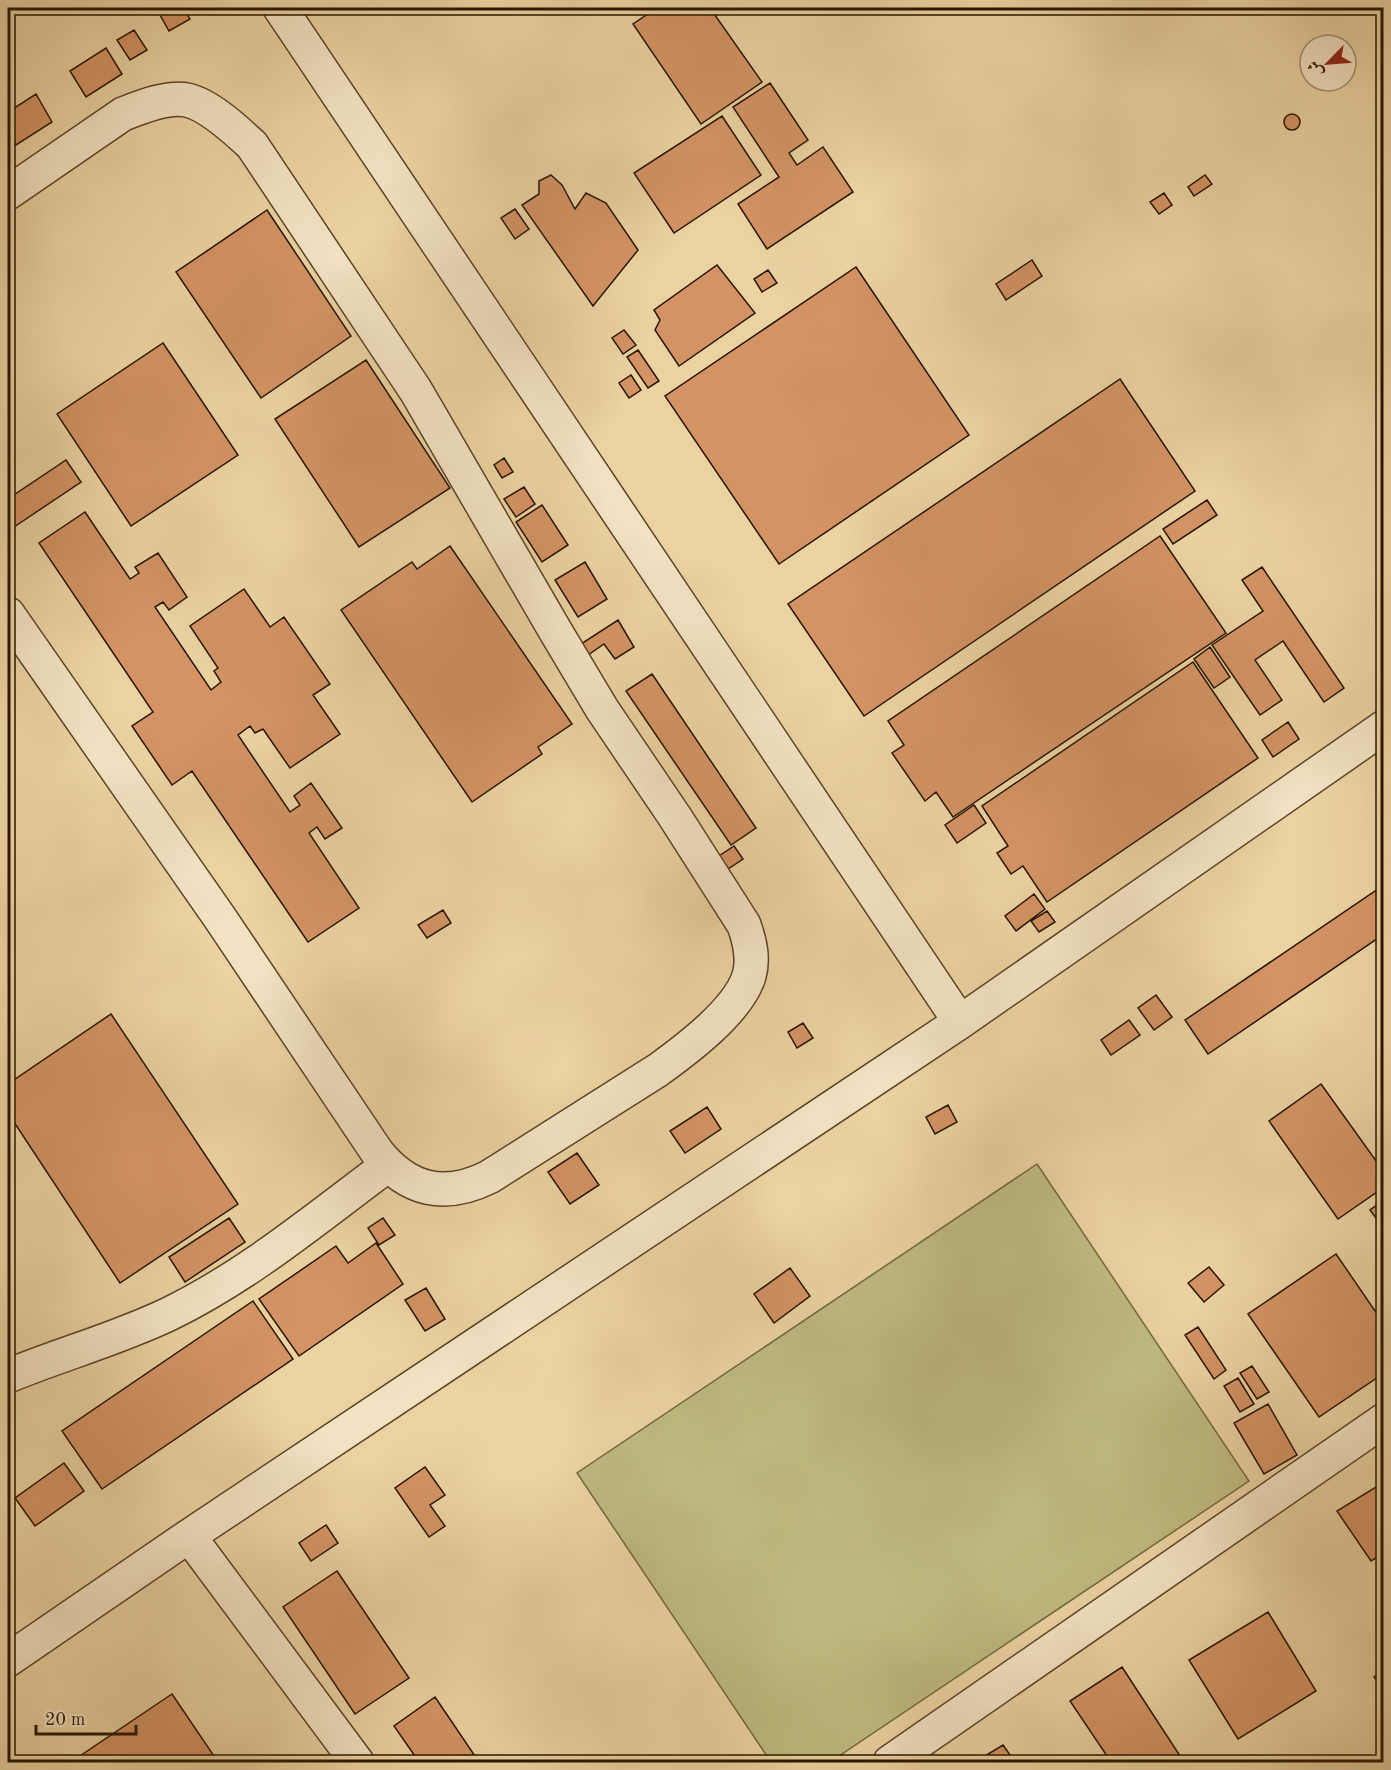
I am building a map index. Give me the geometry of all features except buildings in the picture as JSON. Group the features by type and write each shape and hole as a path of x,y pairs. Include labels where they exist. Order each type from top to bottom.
{"street":[{"path":"280,8 960,1022"},
{"path":"8,193 123,114 165,101 187,100 211,112 245,139 268,167 416,391 602,709 675,817 744,926 750,942 752,959 749,975 742,990 709,1029 685,1051 489,1177 472,1185 454,1189 435,1189 401,1176 388,1165 8,614"},
{"path":"8,1660 189,1536 960,1022 1383,727"},
{"path":"8,1376 126,1333 207,1294 244,1272 388,1165"},
{"path":"890,1762 1383,1420"},
{"path":"189,1536 357,1762"}],"shaded area":[{"path":"1037,1164 1249,1481 830,1762 771,1762 577,1473"}]}
